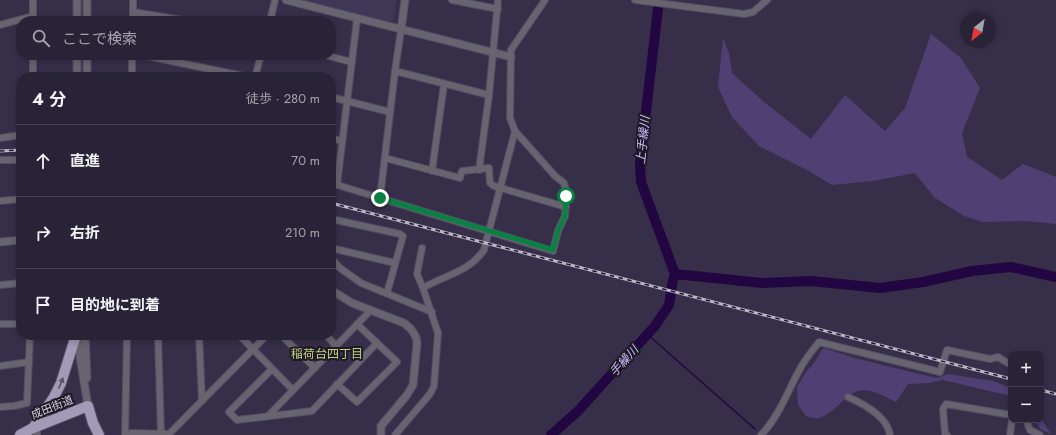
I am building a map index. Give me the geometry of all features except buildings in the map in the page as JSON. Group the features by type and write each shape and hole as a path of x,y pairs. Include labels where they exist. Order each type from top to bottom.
{"highway":[{"path":"35,430 61,383 74,340"},
{"name":"成田街道","path":"20,435 35,430 88,406 93,423 99,435"}],"street":[{"path":"33,0 33,16"},
{"path":"77,0 77,16"},
{"path":"87,16 88,0"},
{"path":"133,0 133,16"},
{"path":"271,16 275,0"},
{"path":"286,0 356,19 511,57"},
{"path":"380,198 394,72 405,0"},
{"path":"452,0 498,9"},
{"path":"479,170 489,95 498,0"},
{"path":"336,185 553,250 558,231 565,216 566,191 564,183 555,176 515,131 510,118 511,57 513,46 546,0"},
{"path":"635,0 744,14 753,12 767,0"},
{"path":"133,12 157,16"},
{"path":"336,173 342,141 356,19"},
{"path":"0,25 16,22"},
{"path":"336,58 352,62"},
{"path":"33,60 33,72"},
{"path":"77,60 77,72"},
{"path":"87,60 87,72"},
{"path":"132,60 132,72"},
{"path":"166,60 224,72"},
{"path":"256,72 260,60"},
{"path":"394,72 489,95"},
{"path":"432,171 444,84"},
{"path":"336,98 390,112"},
{"path":"423,288 434,281 449,277 478,260 484,250 502,188 515,131"},
{"path":"0,138 16,136"},
{"path":"336,139 342,141"},
{"path":"385,158 460,178 462,171 489,168 490,183 494,186 566,207"},
{"path":"0,160 16,160"},
{"path":"0,201 16,199"},
{"path":"336,220 400,234 403,236 387,293"},
{"path":"0,242 16,240"},
{"path":"395,435 430,394 434,386 438,333 432,312 417,274 422,248"},
{"path":"336,249 395,263"},
{"path":"336,264 354,278 432,312"},
{"path":"0,285 16,284"},
{"path":"336,293 352,303 404,323 411,329 416,337 417,344 412,385 407,395 381,426 381,435"},
{"path":"268,416 371,310"},
{"path":"0,324 16,324"},
{"path":"337,384 357,402 397,362 357,324"},
{"path":"0,407 27,403 30,340"},
{"path":"77,340 88,406"},
{"path":"85,340 88,406"},
{"path":"127,340 126,435 131,433 169,434 262,340"},
{"path":"158,340 161,434"},
{"path":"199,340 202,401"},
{"path":"244,340 293,390"},
{"path":"286,340 315,368"},
{"path":"331,340 336,346"},
{"path":"761,435 769,427 802,365 819,342 940,372 947,350 990,359 998,357 1008,363"},
{"path":"272,369 229,412 237,420 312,411 377,343"},
{"path":"0,366 28,362"},
{"path":"848,397 860,402 884,421 889,429 890,435"},
{"path":"947,435 945,433 943,408 946,404 1008,414"},
{"path":"1010,435 1012,423"},
{"path":"1027,423 1030,430 1040,435"}],"shaded area":[{"path":"302,0 396,0 394,17 392,21 388,21"},
{"path":"931,34 961,58 980,88 962,133 967,157 1002,180 1023,164 1056,177 1056,224 1025,221 983,222 964,216 935,198 915,173 873,181 832,185 809,171 759,146 732,117 718,87 723,38 729,53 732,73 764,102 811,139 845,95 885,131 905,108"},
{"path":"824,348 854,358 936,378 948,374 993,381 1008,387 1008,395 943,380 929,383 908,384 896,402 872,391 857,391 851,394 824,416 812,418 806,416 798,405 797,387"},
{"path":"1037,423 1044,423 1051,434 1040,429"}],"waterway":[{"name":"上手繰川","path":"659,0 640,163 641,182 675,274"},
{"path":"675,274 762,283 811,281 880,288 923,282 972,271 1011,267 1056,277"},
{"name":"手繰川","path":"551,435 578,411 655,326 669,305 675,274"},
{"path":"647,334 755,429"}],"railway":[{"path":"0,151 16,150"},
{"path":"336,204 1008,378"},
{"path":"1044,391 1056,394"}],"district":[{"name":"稲荷台四丁目","path":"327,354"}],"route":[{"path":"380,198 553,250 558,231 565,216 566,196"}]}
